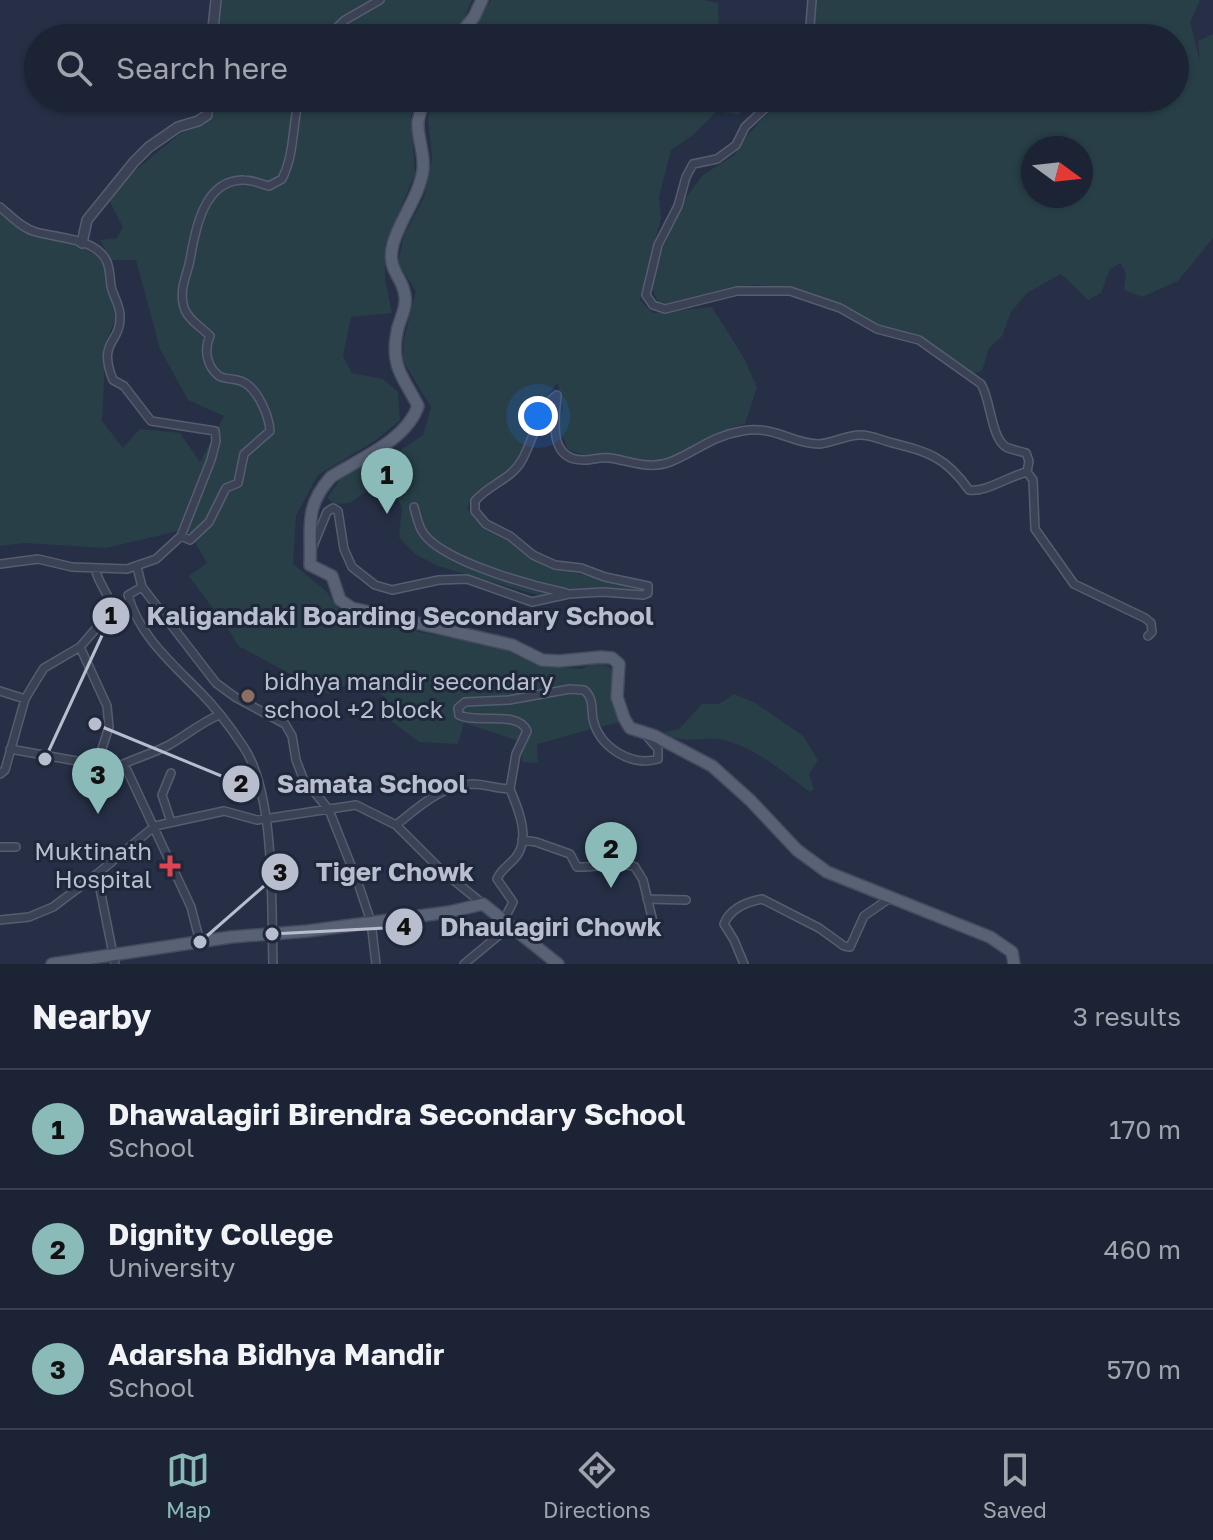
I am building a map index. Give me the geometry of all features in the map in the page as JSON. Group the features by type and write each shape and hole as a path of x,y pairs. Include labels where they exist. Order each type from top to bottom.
{"main road":[{"path":"468,24 482,0"},
{"path":"421,112 418,122 424,158 423,173 393,243 391,258 394,275 405,293 395,356 406,389 418,406 409,423 398,433 331,477 324,485 310,515 310,565 332,576 340,600 352,608 392,619 447,628 469,637 491,639 512,645 542,660 612,658 619,664 617,697 630,728 655,736 712,766 750,800 797,850 827,872 990,937 1012,952 1014,964"},
{"path":"52,964 114,958 200,942 449,912 483,904 558,964"}],"street":[{"path":"213,24 216,0"},
{"path":"341,24 380,0"},
{"path":"810,24 812,0"},
{"path":"82,243 87,220 114,184 149,147 178,127 198,121 207,112"},
{"path":"181,536 190,540 209,522 226,488 238,483 244,454 270,431 266,414 249,387 243,382 220,376 212,367 206,355 210,336 187,314 183,304 182,286 195,228 216,189 229,182 245,180 269,186 282,179 293,150 296,112"},
{"path":"761,112 745,127 736,145 717,159 693,164 678,206 658,245 646,295 653,305 665,309 737,291 790,291 840,308 877,329 919,340 981,384 988,395 998,437 1004,446 1026,453 1029,461 1027,472 1033,480 1035,529 1074,584 1145,618 1151,623 1152,632 1148,636"},
{"path":"0,207 33,231 99,250 107,261 120,312 120,321 107,354 107,365 113,380 124,386 151,421 215,431 216,441 181,536 156,559 137,567 95,568 38,559 0,564"},
{"path":"311,552 327,512 333,508 338,511 344,549 352,567 375,585 392,590 439,580 467,579 532,602 569,594 648,593 648,586 605,577 581,568 555,565 533,555 510,536 486,524 475,511 475,501 483,491 510,477 520,464 533,440 544,405 557,395 554,436 560,449 569,456 585,460 597,457 653,466 670,462 711,439 764,429 820,444 857,434 908,445 926,451 953,467 969,490 976,491 1027,472"},
{"path":"414,507 423,533 453,558 534,587 569,594"},
{"path":"137,567 142,587 216,683 285,724 292,736 303,778 329,810 371,922 376,964"},
{"path":"0,774 5,770 25,699 44,668 80,647 112,610 112,604 97,580 95,568"},
{"path":"142,587 128,595 133,611 167,660 203,695 252,762 268,819 273,964"},
{"path":"80,647 107,706 109,727 97,764"},
{"path":"203,695 216,683"},
{"path":"464,964 507,923 513,902 497,879 499,873 518,855 522,840 523,829 510,789 516,754 527,731 521,722 469,720 459,715 458,708 465,702 509,700 570,689 584,690 589,693 596,729 613,750 624,757 658,759 658,749 644,733"},
{"path":"0,691 25,699"},
{"path":"115,768 165,747 197,725 219,715"},
{"path":"10,749 127,770 191,907 200,942"},
{"path":"171,773 162,795 171,822"},
{"path":"396,825 435,794 456,787 473,784 510,789"},
{"path":"0,920 29,917 53,907 155,826 224,811 257,820 356,805 396,825 440,869 483,904"},
{"path":"522,840 570,854 577,867 609,867 624,863 635,867 643,880 654,926"},
{"path":"0,847 16,847"},
{"path":"97,874 114,958"},
{"path":"744,964 724,924 737,908 752,901 762,899 850,947 864,916 891,896"},
{"path":"647,899 686,900"}],"shaded area":[{"path":"221,0 472,0 461,24 219,24"},
{"path":"491,0 703,0 718,3 719,24 476,24"},
{"path":"815,0 1200,0 1190,22 1200,61 1198,41 1213,34 1213,238 1178,281 1142,297 1124,290 1126,274 1121,263 1110,269 1101,293 1088,300 1061,274 1027,293 1011,312 1002,336 989,348 982,371 971,374 929,341 878,325 842,304 787,287 753,285 669,305 657,300 652,288 657,262 683,201 703,175 734,155 768,112 1189,112 1189,24 813,24"},
{"path":"215,112 412,112 415,174 385,245 385,279 392,313 351,317 343,356 352,373 383,379 398,392 400,420 375,441 318,475 296,516 293,564 326,591 340,612 414,631 507,649 537,665 582,669 598,661 616,671 611,693 618,723 537,744 538,763 523,762 519,741 464,723 458,744 419,742 387,718 385,697 356,680 328,694 238,646 189,576 207,563 187,529 106,548 24,543 0,546 0,206 33,230 74,238 105,266 115,319 106,343 102,421 123,448 140,429 180,433 200,462 224,416 188,400 160,349 136,260 111,260 100,240 117,238 123,227 110,202 118,186 180,134 205,124"},
{"path":"430,112 716,112 693,135 671,150 659,197 661,218 640,300 653,313 712,307 744,358 757,387 745,424 719,432 669,459 655,463 622,456 583,455 568,449 558,427 563,408 558,383 539,410 517,462 478,492 467,509 475,519 548,566 643,590 590,590 541,596 438,566 415,554 399,537 402,508 396,496 368,490 350,503 335,504 327,498 342,477 401,450 423,435 431,407 403,361 404,339 416,291 398,263 404,235 424,197 432,159"},
{"path":"734,694 754,702 803,736 818,760 809,774 814,789 810,792 767,760 731,742 711,738 678,739 664,732 679,729 702,704 719,704"}],"place":[{"name":"Dhawalagiri Birendra Secondary School","path":"387,514"},
{"name":"bidhya mandir secondary school +2 block","path":"248,696"},
{"name":"Samata School","path":"95,724"},
{"name":"Kaligandaki Boarding Secondary School","path":"45,759"},
{"name":"Adarsha Bidhya Mandir","path":"98,814"},
{"name":"Muktinath Hospital","path":"170,866"},
{"name":"Dignity College","path":"611,888"},
{"name":"Dhaulagiri Chowk","path":"272,934"},
{"name":"Tiger Chowk","path":"200,942"}]}
